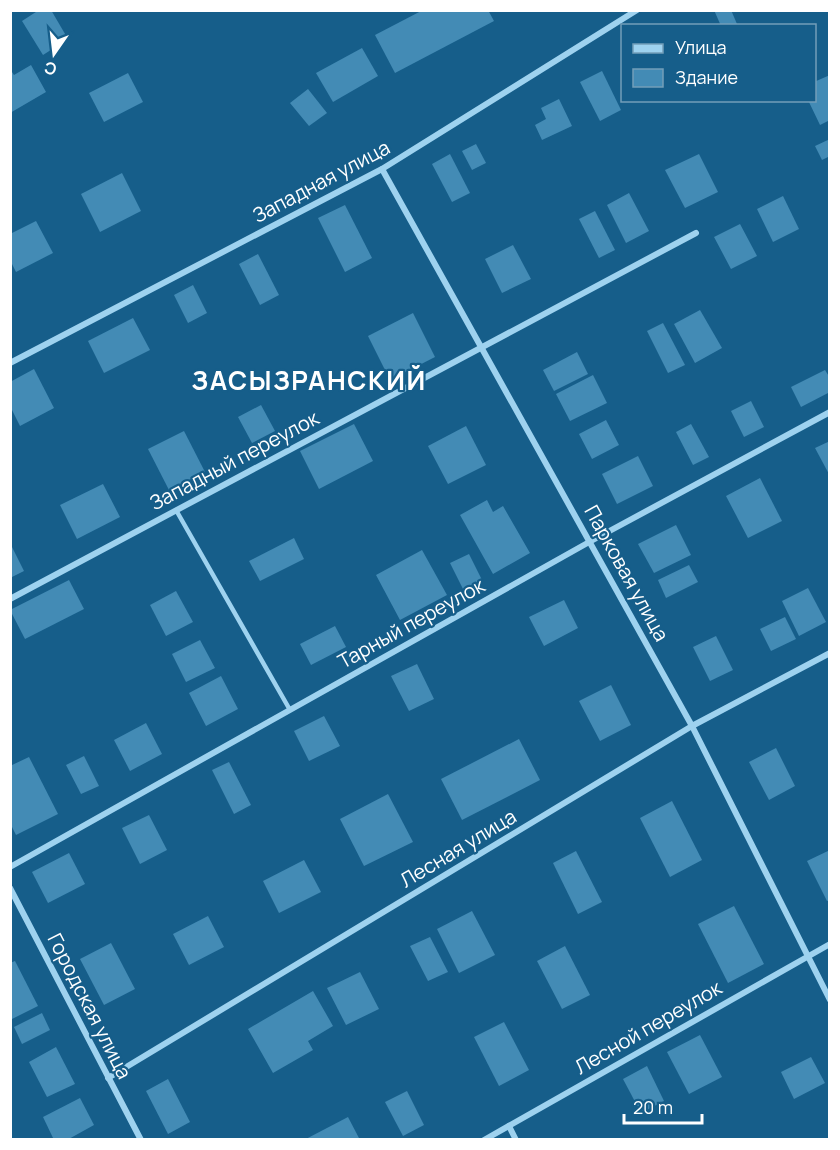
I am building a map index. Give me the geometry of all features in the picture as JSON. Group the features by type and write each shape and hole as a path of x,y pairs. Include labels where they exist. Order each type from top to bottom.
{"street":[{"name":"Западная улица","path":"10,363 382,169 637,10"},
{"name":"Парковая улица","path":"382,169 692,726 830,1000"},
{"name":"Западный переулок","path":"10,599 479,346 696,233"},
{"name":"Тарный переулок","path":"10,867 591,541 830,412"},
{"name":"Лесная улица","path":"108,1078 692,726 830,653"},
{"name":"Городская улица","path":"10,888 141,1140"},
{"name":"Лесной переулок","path":"484,1140 830,944"},
{"path":"509,1126 516,1140"}],"lane":[{"path":"176,510 290,710"}],"building":[{"path":"39,10 51,10 68,39 43,55 22,21"},
{"path":"423,10 488,10 494,21 395,73 375,35"},
{"path":"714,10 731,10 737,24 720,24"},
{"path":"362,48 378,76 333,102 316,73"},
{"path":"31,65 46,92 10,113 10,69 14,75"},
{"path":"602,71 621,110 600,121 580,82"},
{"path":"128,73 143,102 104,122 89,93"},
{"path":"830,75 830,120 820,125 809,102 816,102 816,81"},
{"path":"308,89 327,113 309,126 290,103"},
{"path":"559,99 572,126 542,140 535,125 546,119 541,108"},
{"path":"830,139 830,156 822,160 815,146"},
{"path":"476,144 486,163 472,170 462,151"},
{"path":"450,154 470,193 452,202 432,164"},
{"path":"699,154 718,192 685,208 665,170"},
{"path":"122,173 141,211 100,232 81,194"},
{"path":"629,193 649,231 626,243 607,205"},
{"path":"783,196 799,229 773,242 757,209"},
{"path":"345,205 372,258 345,272 318,218"},
{"path":"595,211 615,250 599,258 579,219"},
{"path":"36,221 53,253 16,272 10,260 10,234"},
{"path":"740,224 757,256 731,269 714,237"},
{"path":"513,245 531,279 502,293 485,259"},
{"path":"258,254 279,295 260,305 239,264"},
{"path":"193,285 207,313 188,323 174,295"},
{"path":"700,310 722,348 695,363 674,324"},
{"path":"413,313 435,357 390,380 368,336"},
{"path":"133,318 150,350 104,373 88,341"},
{"path":"663,323 685,365 668,373 647,331"},
{"path":"577,352 588,374 554,391 543,370"},
{"path":"34,369 54,408 20,426 10,406 10,382"},
{"path":"825,370 830,378 830,392 801,407 791,387"},
{"path":"593,375 607,403 570,421 556,394"},
{"path":"751,401 764,427 744,437 731,411"},
{"path":"261,405 275,431 252,443 238,417"},
{"path":"606,420 619,445 592,459 579,434"},
{"path":"354,424 373,461 319,489 300,451"},
{"path":"691,424 709,457 693,465 676,432"},
{"path":"466,426 486,465 448,484 428,446"},
{"path":"184,431 205,472 169,490 148,449"},
{"path":"830,441 830,476 815,448"},
{"path":"638,456 653,486 617,504 602,474"},
{"path":"760,478 782,521 748,538 726,496"},
{"path":"103,484 120,517 77,539 60,505"},
{"path":"487,500 493,512 503,506 530,553 493,574 460,515"},
{"path":"676,525 691,555 654,573 638,544"},
{"path":"294,538 304,559 260,581 249,561"},
{"path":"10,543 24,571 10,578"},
{"path":"422,550 447,595 400,620 376,575"},
{"path":"469,554 482,580 463,589 450,563"},
{"path":"689,565 698,582 666,598 658,580"},
{"path":"69,580 84,609 25,639 10,610"},
{"path":"808,588 826,622 799,636 782,601"},
{"path":"176,591 193,622 166,636 150,605"},
{"path":"564,600 578,628 544,646 529,617"},
{"path":"785,617 796,639 771,651 760,629"},
{"path":"335,626 346,647 311,665 300,644"},
{"path":"716,636 733,670 710,681 693,647"},
{"path":"200,640 215,668 186,682 172,654"},
{"path":"417,664 434,699 409,711 391,676"},
{"path":"221,676 238,709 206,726 189,693"},
{"path":"611,685 631,725 600,741 579,701"},
{"path":"324,716 340,746 309,761 294,731"},
{"path":"146,723 162,754 130,771 114,740"},
{"path":"519,739 540,780 462,820 441,779"},
{"path":"776,748 795,786 769,800 749,762"},
{"path":"84,756 99,786 81,794 66,765"},
{"path":"29,757 58,814 16,835 10,823 10,766"},
{"path":"229,762 251,805 234,814 212,770"},
{"path":"388,794 413,842 364,866 340,819"},
{"path":"672,801 702,860 670,877 640,818"},
{"path":"149,815 167,850 140,864 122,828"},
{"path":"830,850 830,900 827,901 807,861"},
{"path":"576,851 602,902 578,914 553,863"},
{"path":"69,853 85,884 48,903 32,872"},
{"path":"304,860 321,892 279,913 263,881"},
{"path":"734,906 764,964 728,983 698,924"},
{"path":"472,911 495,955 459,973 437,929"},
{"path":"208,916 224,947 189,965 173,934"},
{"path":"430,937 448,972 428,981 410,946"},
{"path":"111,943 135,989 104,1005 80,959"},
{"path":"565,946 590,995 562,1009 537,961"},
{"path":"15,961 38,1006 10,1020 10,963"},
{"path":"360,972 379,1009 346,1025 327,988"},
{"path":"313,991 333,1026 308,1041 313,1050 273,1073 248,1029"},
{"path":"42,1013 50,1030 22,1044 14,1027"},
{"path":"504,1022 529,1070 499,1086 474,1037"},
{"path":"700,1035 722,1077 689,1094 667,1052"},
{"path":"56,1047 75,1084 47,1097 29,1062"},
{"path":"811,1057 825,1083 794,1099 781,1072"},
{"path":"647,1066 664,1101 641,1113 623,1079"},
{"path":"168,1079 190,1122 168,1134 146,1091"},
{"path":"407,1091 424,1125 403,1136 385,1102"},
{"path":"80,1098 94,1125 67,1140 54,1140 43,1117"},
{"path":"348,1117 360,1140 304,1140"}],"district":[{"name":"ЗАСЫЗРАНСКИЙ","path":"309,380"}]}
